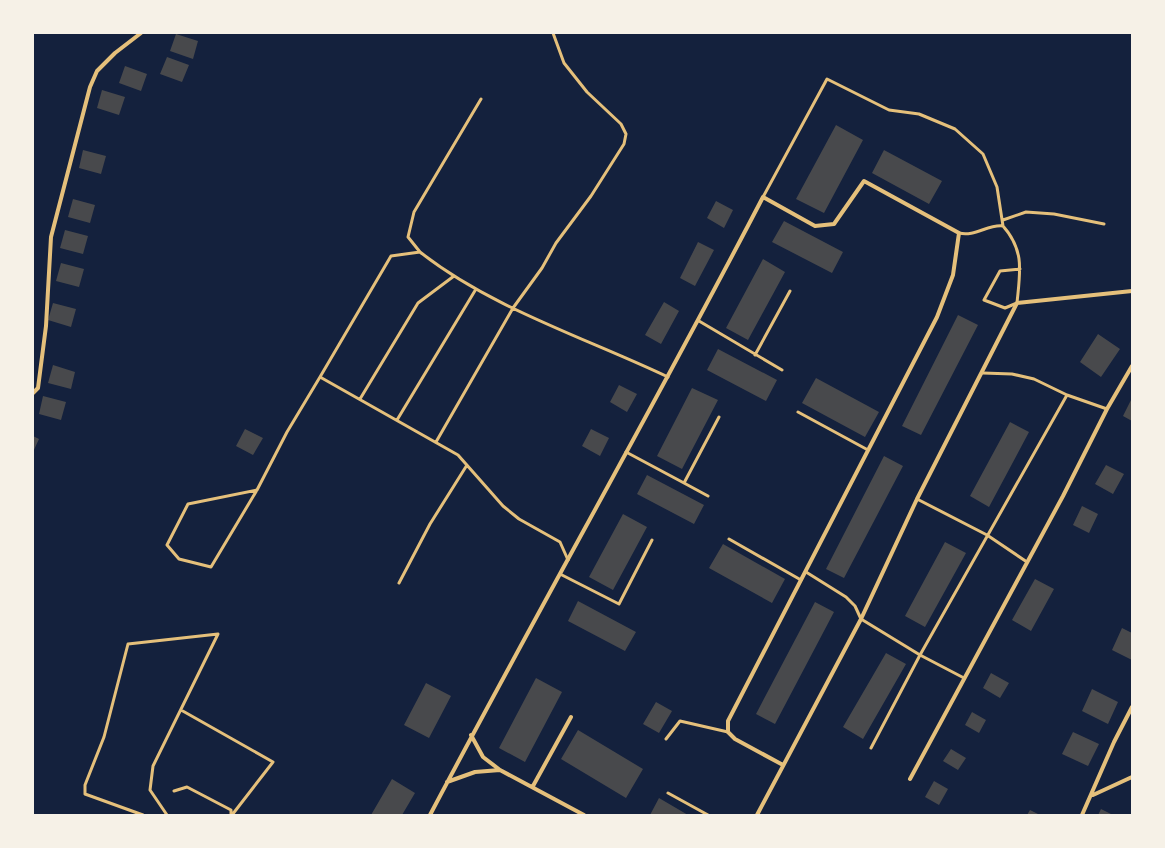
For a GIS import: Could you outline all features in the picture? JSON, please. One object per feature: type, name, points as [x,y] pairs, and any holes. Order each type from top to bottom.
[{"type":"street","points":[[33,393],[38,388],[43,349],[51,237],[90,87],[96,70],[141,33]]},
{"type":"street","points":[[430,815],[471,735],[699,321],[763,197],[815,226],[834,224],[864,181],[959,233],[953,275],[937,317],[728,721],[728,732],[735,739],[783,765]]},
{"type":"street","points":[[757,815],[861,619],[918,499],[1018,303],[1132,291]]},
{"type":"street","points":[[910,780],[1107,409],[1132,366]]},
{"type":"street","points":[[1082,815],[1114,742],[1132,707]]},
{"type":"street","points":[[533,786],[571,717]]},
{"type":"street","points":[[471,735],[483,757],[500,770],[533,786],[584,815]]},
{"type":"street","points":[[447,782],[475,772],[500,770]]},
{"type":"street","points":[[1092,795],[1132,777]]},
{"type":"lane","points":[[436,442],[513,308],[542,268],[556,243],[591,196],[624,144],[626,134],[620,124],[587,92],[564,63],[553,33]]},
{"type":"lane","points":[[763,197],[827,79],[889,110],[919,114],[956,129],[983,154],[997,187],[1003,226],[1016,243],[1020,269],[1018,303],[1005,308],[984,300],[1000,271],[1020,269]]},
{"type":"lane","points":[[481,99],[414,212],[408,237],[420,252],[454,276],[476,289],[513,308],[668,377]]},
{"type":"lane","points":[[1003,220],[1026,212],[1054,214],[1104,224]]},
{"type":"lane","points":[[959,233],[967,235],[997,225],[1003,226]]},
{"type":"lane","points":[[257,490],[188,504],[167,545],[179,559],[211,567],[257,490],[287,432],[391,256],[420,252]]},
{"type":"lane","points":[[360,399],[418,303],[454,276]]},
{"type":"lane","points":[[397,420],[476,289]]},
{"type":"lane","points":[[755,355],[790,291]]},
{"type":"lane","points":[[699,321],[782,370]]},
{"type":"lane","points":[[983,373],[1012,374],[1034,379],[1067,395],[1107,409]]},
{"type":"lane","points":[[320,378],[458,455],[503,506],[519,519],[560,542],[568,560]]},
{"type":"lane","points":[[871,748],[920,655],[1067,395]]},
{"type":"lane","points":[[798,412],[868,450]]},
{"type":"lane","points":[[684,483],[719,417]]},
{"type":"lane","points":[[626,452],[708,496]]},
{"type":"lane","points":[[399,583],[430,524],[467,464]]},
{"type":"lane","points":[[918,499],[988,535],[1027,562]]},
{"type":"lane","points":[[560,574],[619,604],[652,540]]},
{"type":"lane","points":[[729,540],[801,580]]},
{"type":"lane","points":[[806,572],[846,597],[855,606],[861,619],[920,655],[964,678]]},
{"type":"lane","points":[[143,815],[85,794],[85,785],[104,737],[128,644],[218,634],[153,766],[150,790],[167,815]]},
{"type":"lane","points":[[181,710],[273,762],[231,815]]},
{"type":"lane","points":[[666,739],[680,721],[728,732]]},
{"type":"lane","points":[[174,791],[187,787],[231,810],[231,815]]},
{"type":"lane","points":[[668,793],[708,815]]},
{"type":"building","points":[[176,34],[198,41],[193,59],[170,51]]},
{"type":"building","points":[[167,57],[189,65],[182,82],[160,74]]},
{"type":"building","points":[[125,66],[147,74],[141,91],[119,83]]},
{"type":"building","points":[[102,90],[125,97],[119,115],[97,108]]},
{"type":"building","points":[[836,125],[863,140],[824,213],[796,199]]},
{"type":"building","points":[[83,150],[106,156],[101,174],[79,168]]},
{"type":"building","points":[[884,150],[942,181],[929,204],[872,173]]},
{"type":"building","points":[[73,199],[95,205],[90,223],[68,217]]},
{"type":"building","points":[[716,201],[733,210],[724,228],[707,218]]},
{"type":"building","points":[[784,221],[843,252],[832,273],[772,242]]},
{"type":"building","points":[[65,230],[88,236],[83,254],[60,248]]},
{"type":"building","points":[[698,242],[714,250],[695,286],[680,278]]},
{"type":"building","points":[[763,259],[785,272],[748,340],[726,328]]},
{"type":"building","points":[[61,263],[84,269],[79,287],[56,281]]},
{"type":"building","points":[[664,302],[679,311],[661,344],[645,335]]},
{"type":"building","points":[[53,303],[76,309],[71,327],[48,320]]},
{"type":"building","points":[[958,315],[978,325],[921,435],[902,426]]},
{"type":"building","points":[[1098,334],[1120,349],[1101,377],[1080,362]]},
{"type":"building","points":[[718,349],[777,380],[766,401],[707,370]]},
{"type":"building","points":[[53,365],[75,372],[71,389],[48,383]]},
{"type":"building","points":[[816,378],[879,412],[865,437],[802,403]]},
{"type":"building","points":[[619,385],[637,394],[627,412],[610,402]]},
{"type":"building","points":[[692,388],[718,400],[682,469],[657,456]]},
{"type":"building","points":[[43,396],[66,402],[61,420],[39,414]]},
{"type":"building","points":[[1132,398],[1132,421],[1123,416]]},
{"type":"building","points":[[1010,422],[1029,432],[989,507],[970,496]]},
{"type":"building","points":[[245,429],[263,438],[253,455],[236,446]]},
{"type":"building","points":[[591,429],[609,438],[600,456],[582,446]]},
{"type":"building","points":[[33,436],[39,439],[33,452]]},
{"type":"building","points":[[884,456],[903,466],[844,578],[826,569]]},
{"type":"building","points":[[1106,465],[1124,474],[1113,494],[1095,484]]},
{"type":"building","points":[[647,475],[704,505],[694,524],[637,494]]},
{"type":"building","points":[[1082,506],[1098,514],[1089,533],[1073,525]]},
{"type":"building","points":[[623,514],[647,527],[613,590],[589,577]]},
{"type":"building","points":[[945,542],[966,553],[925,627],[905,616]]},
{"type":"building","points":[[723,544],[785,579],[772,603],[709,568]]},
{"type":"building","points":[[1035,579],[1054,589],[1031,631],[1012,620]]},
{"type":"building","points":[[578,601],[636,632],[625,651],[568,621]]},
{"type":"building","points":[[815,602],[834,612],[775,724],[756,714]]},
{"type":"building","points":[[1122,628],[1132,633],[1132,660],[1112,650]]},
{"type":"building","points":[[886,653],[906,664],[863,739],[843,727]]},
{"type":"building","points":[[991,673],[1009,683],[1000,698],[983,688]]},
{"type":"building","points":[[536,678],[562,692],[525,762],[499,748]]},
{"type":"building","points":[[426,683],[451,696],[429,738],[404,725]]},
{"type":"building","points":[[1092,689],[1118,702],[1108,724],[1082,711]]},
{"type":"building","points":[[656,702],[672,711],[659,733],[643,724]]},
{"type":"building","points":[[972,712],[986,720],[979,733],[965,725]]},
{"type":"building","points":[[578,730],[643,769],[626,798],[561,759]]},
{"type":"building","points":[[1073,732],[1099,744],[1088,766],[1062,754]]},
{"type":"building","points":[[951,749],[966,758],[958,770],[943,761]]},
{"type":"building","points":[[392,779],[415,793],[402,815],[371,815]]},
{"type":"building","points":[[934,781],[948,789],[939,805],[925,797]]},
{"type":"building","points":[[659,798],[688,815],[650,815]]},
{"type":"building","points":[[1101,809],[1113,815],[1098,815]]},
{"type":"building","points":[[1030,810],[1040,815],[1027,815]]}]
